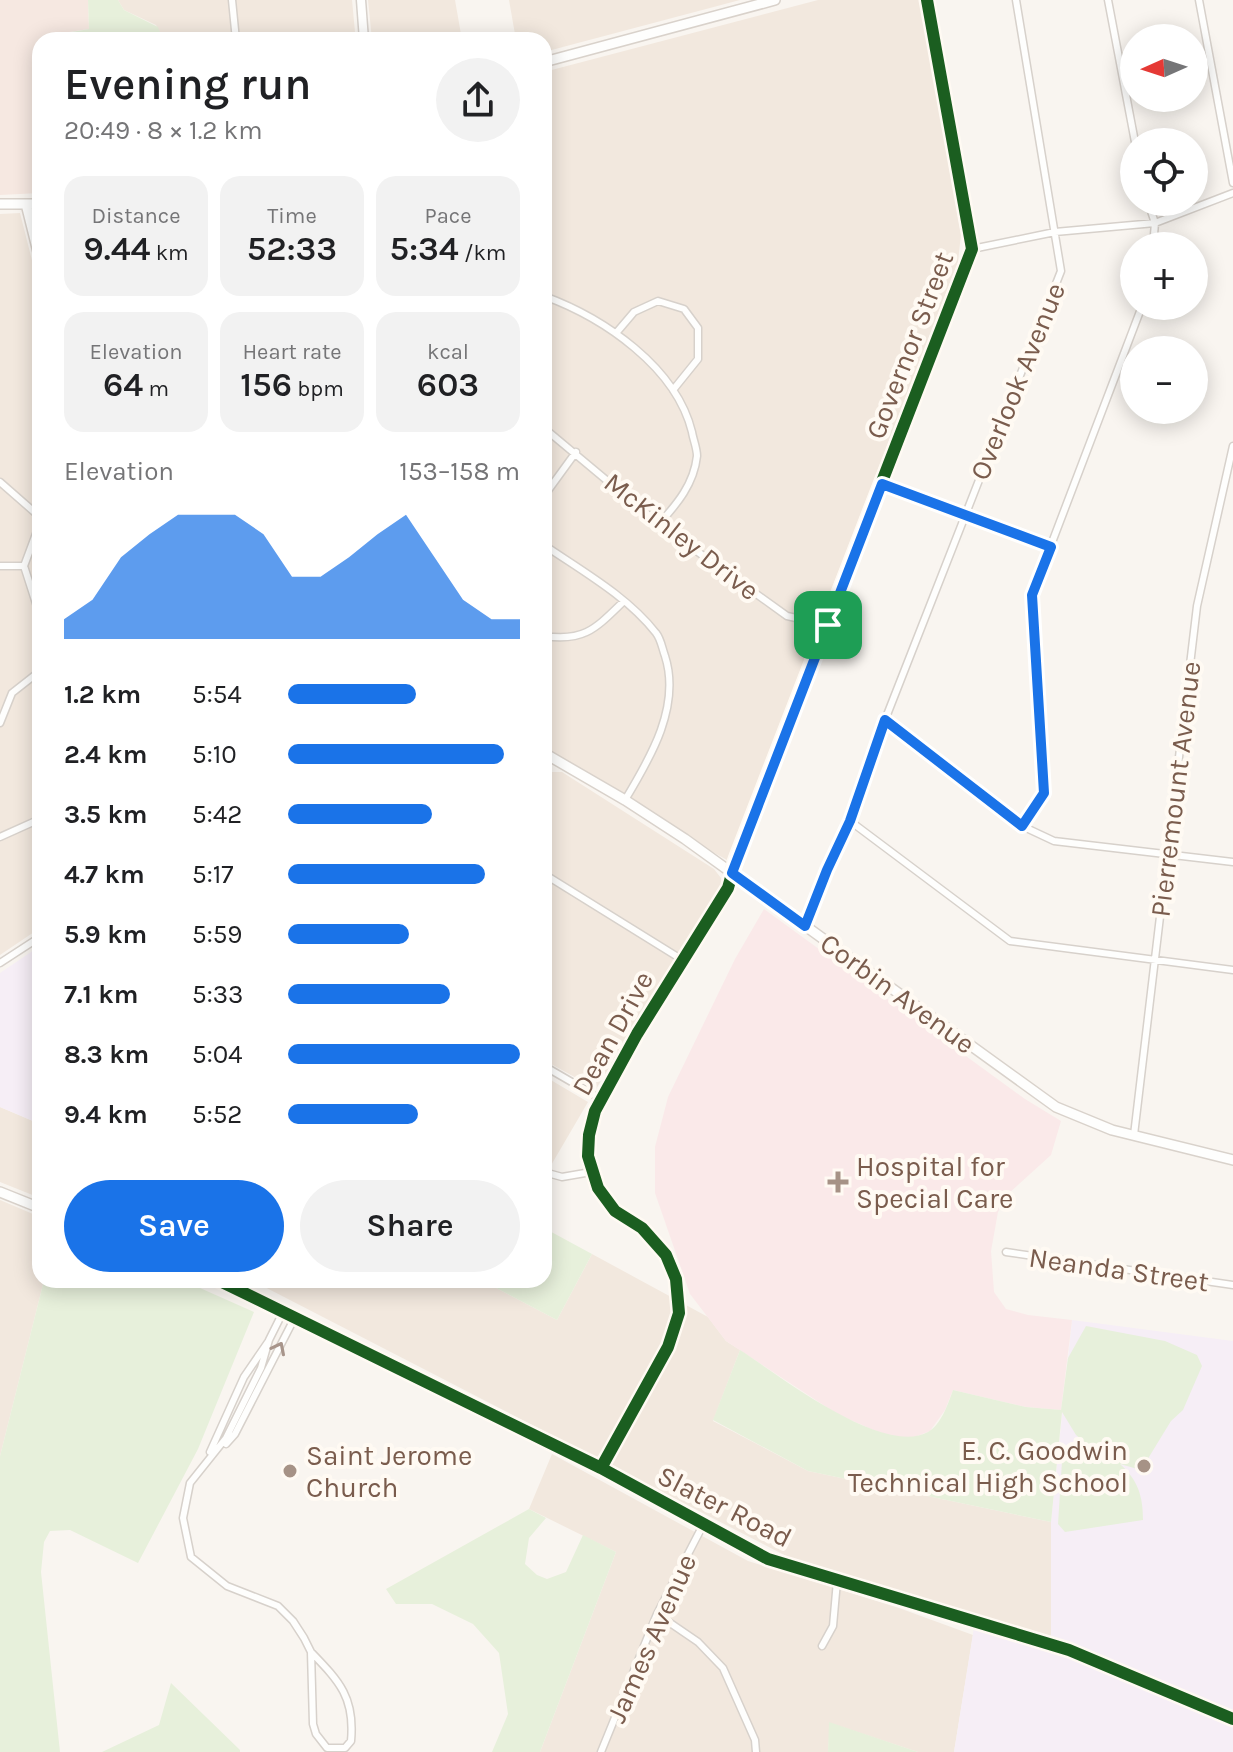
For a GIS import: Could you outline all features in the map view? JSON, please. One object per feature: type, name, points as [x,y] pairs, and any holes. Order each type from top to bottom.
[{"type":"main road","points":[[552,60],[775,0]]},
{"type":"main road","points":[[0,204],[32,204]]},
{"type":"main road","points":[[26,204],[32,228]]},
{"type":"main road","name":"Corbin Avenue","points":[[552,757],[625,800],[732,873],[1042,1099],[1086,1121],[1233,1160]]},
{"type":"main road","points":[[0,1192],[32,1205]]},
{"type":"main road","name":"Slater Road","points":[[234,1288],[601,1468],[768,1559],[1088,1656],[1233,1719]]},
{"type":"street","points":[[232,0],[235,32]]},
{"type":"street","points":[[361,0],[363,32]]},
{"type":"street","name":"Governor Street","points":[[732,873],[972,249],[927,0]]},
{"type":"street","name":"Overlook Avenue","points":[[805,926],[850,821],[885,720],[1061,271],[1016,0]]},
{"type":"street","points":[[1108,0],[1132,128]]},
{"type":"street","points":[[1199,0],[1233,183]]},
{"type":"street","points":[[972,249],[1055,232],[1155,223],[1233,193]]},
{"type":"street","points":[[1153,216],[1154,232]]},
{"type":"street","points":[[552,299],[617,332],[673,390],[688,418],[697,454],[686,494],[659,524]]},
{"type":"street","points":[[617,332],[634,312],[658,301],[684,309],[698,328],[698,359],[673,390]]},
{"type":"street","points":[[1022,826],[1044,793],[1032,595],[1137,320]]},
{"type":"street","name":"McKinley Drive","points":[[552,434],[659,524],[787,616],[828,625]]},
{"type":"street","name":"Pierremount Avenue","points":[[1134,1135],[1197,606],[1233,446]]},
{"type":"street","points":[[552,485],[576,452]]},
{"type":"street","points":[[0,482],[32,512]]},
{"type":"street","points":[[882,484],[1051,547]]},
{"type":"street","points":[[32,543],[24,566],[32,591]]},
{"type":"street","points":[[552,551],[624,601],[658,635],[670,670],[670,709],[642,772],[625,800]]},
{"type":"street","points":[[0,566],[24,566]]},
{"type":"street","points":[[552,637],[570,639],[591,632],[624,601]]},
{"type":"street","points":[[0,723],[12,693],[32,677]]},
{"type":"street","points":[[885,720],[1022,826],[1054,841],[1233,862]]},
{"type":"street","points":[[850,821],[1010,941],[1233,970]]},
{"type":"street","points":[[0,837],[32,823]]},
{"type":"street","name":"Dean Drive","points":[[601,1468],[668,1347],[679,1313],[676,1279],[666,1255],[642,1228],[610,1205],[591,1172],[589,1135],[601,1099],[681,959],[728,888],[732,873]]},
{"type":"street","points":[[552,879],[681,959]]},
{"type":"street","points":[[0,963],[32,942]]},
{"type":"street","points":[[552,1071],[601,1099]]},
{"type":"street","points":[[552,1174],[562,1177],[591,1172]]},
{"type":"street","name":"Neanda Street","points":[[1006,1252],[1233,1285]]},
{"type":"street","points":[[283,1312],[269,1340],[261,1368],[226,1438],[190,1483],[183,1518],[191,1557],[227,1586],[278,1606],[293,1621],[311,1652],[334,1678],[351,1705],[351,1741],[345,1748],[327,1748],[316,1734],[311,1652]]},
{"type":"street","points":[[208,1459],[235,1434],[295,1317]]},
{"type":"street","name":"James Avenue","points":[[601,1752],[657,1614],[703,1525]]},
{"type":"street","points":[[822,1646],[833,1626],[837,1581]]},
{"type":"street","points":[[657,1614],[698,1642],[723,1668],[755,1740],[756,1752]]},
{"type":"shaded area","points":[[0,0],[88,0],[89,29],[32,32],[32,193],[0,195]]},
{"type":"shaded area","points":[[118,0],[352,0],[355,32],[159,32],[156,25],[124,10]]},
{"type":"shaded area","points":[[368,0],[455,0],[461,32],[371,32]]},
{"type":"shaded area","points":[[509,0],[740,0],[552,50],[552,32],[515,32]]},
{"type":"shaded area","points":[[818,0],[919,0],[961,234],[958,262],[727,860],[552,762],[552,70]]},
{"type":"shaded area","points":[[20,213],[32,260],[32,933],[0,955],[0,214]]},
{"type":"shaded area","points":[[552,772],[562,772],[714,869],[721,878],[721,886],[596,1089],[552,1064]]},
{"type":"shaded area","name":"Hospital for Special Care","points":[[764,909],[1025,1099],[1061,1121],[1051,1155],[1007,1195],[998,1212],[991,1251],[994,1292],[1006,1309],[1072,1320],[1061,1410],[1026,1407],[953,1390],[945,1410],[930,1431],[910,1439],[880,1433],[837,1414],[726,1341],[690,1294],[655,1193],[655,1147],[668,1097],[735,959]]},
{"type":"shaded area","points":[[32,951],[32,1121],[0,1107],[0,973]]},
{"type":"shaded area","points":[[552,1081],[588,1102],[552,1164]]},
{"type":"shaded area","points":[[0,1107],[32,1121],[32,1195],[0,1182]]},
{"type":"shaded area","points":[[0,1200],[32,1214],[32,1288],[42,1288],[0,1456]]},
{"type":"shaded area","points":[[592,1254],[708,1317],[726,1341],[740,1350],[713,1421],[808,1471],[1051,1522],[1051,1636],[794,1560],[267,1288],[496,1288],[557,1320]]},
{"type":"shaded area","name":"E. C. Goodwin Technical High School","points":[[1072,1320],[1233,1341],[1233,1752],[954,1752],[975,1621],[1051,1644],[1051,1522]]},
{"type":"shaded area","points":[[552,1454],[748,1561],[899,1608],[973,1635],[954,1752],[918,1752],[830,1723],[828,1752],[540,1752],[616,1552],[529,1509]]},
{"type":"green space","points":[[88,0],[118,0],[124,10],[158,27],[160,32],[72,32],[89,29]]},
{"type":"green space","points":[[552,1232],[592,1254],[557,1320],[496,1288],[552,1288]]},
{"type":"green space","points":[[42,1288],[200,1288],[254,1312],[198,1449],[138,1563],[70,1530],[50,1531],[44,1542],[41,1572],[60,1752],[0,1752],[0,1456]]},
{"type":"green space","points":[[1086,1326],[1165,1341],[1197,1355],[1202,1366],[1183,1410],[1171,1421],[1141,1470],[1120,1464],[1138,1489],[1143,1520],[1065,1532],[1058,1524],[1063,1446],[1093,1449],[1076,1435],[1062,1412],[1051,1522],[808,1471],[713,1420],[740,1350],[832,1410],[885,1433],[909,1437],[933,1429],[953,1390],[1026,1407],[1061,1410],[1068,1358]]},
{"type":"green space","points":[[529,1509],[546,1518],[529,1538],[525,1564],[537,1575],[547,1579],[566,1572],[583,1535],[616,1552],[540,1752],[492,1752],[508,1714],[499,1653],[473,1624],[432,1604],[396,1604],[386,1589]]},
{"type":"green space","points":[[171,1683],[240,1752],[102,1752],[159,1725]]},
{"type":"green space","points":[[829,1722],[918,1752],[828,1752]]},
{"type":"cycle path","points":[[601,1468],[668,1347],[679,1313],[676,1279],[666,1255],[642,1228],[615,1211],[598,1188],[588,1156],[595,1111],[637,1034],[728,888],[736,859],[972,249],[927,0]]},
{"type":"cycle path","points":[[234,1288],[601,1468],[768,1559],[1069,1650],[1233,1719]]},
{"type":"place","name":"Hospital for Special Care","points":[[838,1182]]},
{"type":"place","name":"E. C. Goodwin Technical High School","points":[[1144,1466]]},
{"type":"place","name":"Saint Jerome Church","points":[[290,1471]]},
{"type":"route","points":[[882,484],[1051,547],[1032,595],[1044,793],[1022,826],[885,720],[850,821],[805,926],[732,873],[828,625],[882,484]]}]
